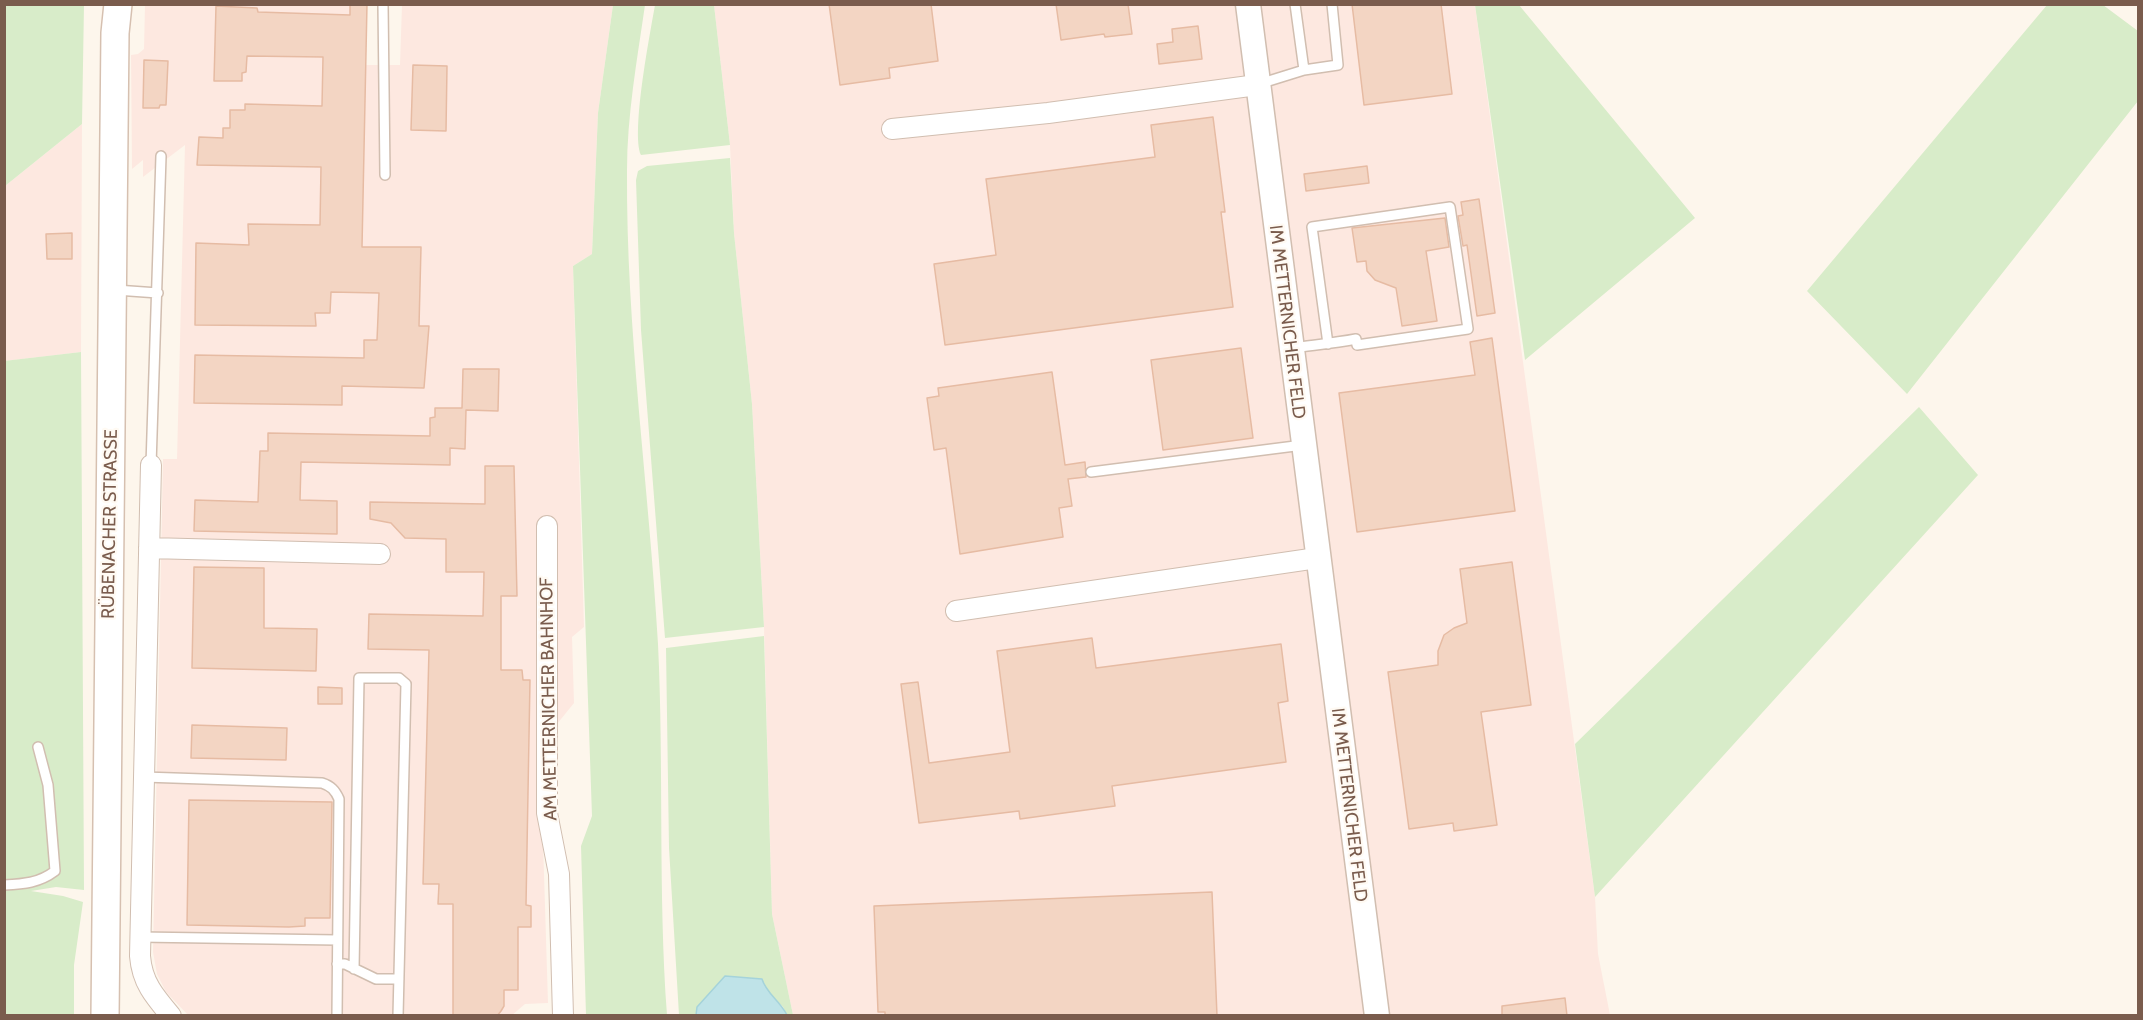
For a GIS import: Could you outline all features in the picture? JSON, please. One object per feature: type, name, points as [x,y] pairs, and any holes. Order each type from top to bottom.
[{"type":"main road","name":"RÜBENACHER STRASSE","points":[[109,4],[115,33]]},
{"type":"main road","name":"RÜBENACHER STRASSE","points":[[105,1016],[115,33],[118,4]]},
{"type":"street","name":"IM METTERNICHER FELD","points":[[1248,4],[1377,1016]]},
{"type":"street","points":[[892,129],[1048,113],[1257,85]]},
{"type":"street","points":[[151,465],[140,956],[145,981],[150,992],[171,1016]]},
{"type":"street","name":"AM METTERNICHER BAHNHOF","points":[[547,526],[547,813],[559,874],[563,1016]]},
{"type":"street","points":[[149,548],[380,554]]},
{"type":"street","points":[[956,611],[1317,558]]},
{"type":"lane","points":[[383,4],[385,175]]},
{"type":"lane","points":[[1295,4],[1304,70]]},
{"type":"lane","points":[[1257,85],[1304,70],[1338,65],[1340,62],[1332,4]]},
{"type":"lane","points":[[151,465],[161,156]]},
{"type":"lane","points":[[1291,349],[1328,344],[1356,339],[1357,345],[1468,329],[1450,207],[1312,227],[1328,344]]},
{"type":"lane","points":[[112,290],[158,292]]},
{"type":"lane","points":[[1091,472],[1303,445]]},
{"type":"lane","points":[[354,969],[359,678],[399,678],[406,684],[398,1016]]},
{"type":"lane","points":[[4,885],[31,883],[55,871],[56,858],[48,785],[38,747]]},
{"type":"lane","points":[[144,777],[330,785],[339,799],[337,1016]]},
{"type":"lane","points":[[140,937],[337,940]]},
{"type":"lane","points":[[337,964],[376,979],[399,979]]},
{"type":"shaded area","points":[[145,5],[367,5],[365,65],[400,65],[402,5],[613,5],[598,113],[592,254],[573,266],[584,627],[572,637],[574,703],[540,745],[548,1003],[525,1004],[511,1016],[188,1015],[166,992],[157,974],[153,952],[163,459],[177,459],[185,145],[143,177],[143,160],[132,169],[131,55],[138,54],[144,49]]},
{"type":"shaded area","points":[[714,5],[1475,5],[1595,897],[1598,954],[1610,1015],[793,1015],[772,914],[764,627],[752,404],[734,233],[730,145]]},
{"type":"shaded area","points":[[82,124],[81,352],[5,361],[5,186]]},
{"type":"green space","points":[[5,4],[84,5],[82,124],[5,186]]},
{"type":"green space","points":[[613,5],[645,5],[629,130],[628,230],[634,349],[658,644],[664,969],[667,1015],[586,1015],[581,846],[592,816],[573,266],[592,254],[598,113]]},
{"type":"green space","points":[[655,5],[714,5],[730,145],[641,155],[638,126]]},
{"type":"green space","points":[[1475,5],[1519,5],[1695,218],[1525,360]]},
{"type":"green space","points":[[2047,5],[2103,5],[2138,31],[2138,101],[1907,394],[1807,291]]},
{"type":"green space","points":[[730,158],[734,233],[752,404],[764,627],[665,638],[641,330],[636,180],[638,171],[647,166]]},
{"type":"green space","points":[[81,352],[84,890],[56,887],[31,891],[83,902],[74,965],[74,1015],[5,1015],[4,361]]},
{"type":"green space","points":[[1919,407],[1978,475],[1595,897],[1575,744]]},
{"type":"green space","points":[[764,636],[772,914],[793,1015],[787,1015],[783,1007],[764,988],[697,1007],[696,1015],[679,1015],[669,848],[666,648]]},
{"type":"water","points":[[725,976],[762,979],[787,1015],[696,1015],[697,1007]]},
{"type":"building","points":[[350,4],[367,4],[362,247],[421,247],[419,326],[429,326],[424,388],[342,386],[342,405],[194,403],[195,355],[364,358],[364,340],[377,340],[379,293],[331,292],[330,313],[315,313],[316,326],[195,325],[196,243],[249,245],[248,224],[320,225],[321,167],[197,165],[199,137],[223,138],[223,128],[230,128],[230,110],[245,110],[245,104],[322,106],[323,57],[247,56],[246,72],[242,73],[242,81],[214,81],[216,6],[257,8],[258,12],[350,15]]},
{"type":"building","points":[[829,4],[931,4],[938,61],[889,68],[890,78],[840,85]]},
{"type":"building","points":[[1056,4],[1128,4],[1132,34],[1105,37],[1104,34],[1061,40]]},
{"type":"building","points":[[1352,4],[1441,4],[1452,94],[1364,105]]},
{"type":"building","points":[[1198,26],[1202,59],[1159,64],[1157,44],[1173,42],[1172,29]]},
{"type":"building","points":[[144,60],[168,61],[166,105],[160,105],[159,108],[143,108]]},
{"type":"building","points":[[413,65],[447,66],[446,131],[411,130]]},
{"type":"building","points":[[1213,117],[1225,212],[1221,212],[1233,307],[945,345],[934,264],[996,255],[986,179],[1155,157],[1151,125]]},
{"type":"building","points":[[1367,166],[1369,183],[1306,191],[1304,174]]},
{"type":"building","points":[[1479,199],[1495,313],[1477,316],[1467,245],[1463,246],[1458,216],[1463,215],[1461,202]]},
{"type":"building","points":[[1445,218],[1449,247],[1426,251],[1437,321],[1402,326],[1396,288],[1375,280],[1367,271],[1366,261],[1357,262],[1352,228]]},
{"type":"building","points":[[72,233],[72,259],[47,259],[46,234]]},
{"type":"building","points":[[1492,338],[1515,511],[1357,532],[1339,393],[1475,375],[1470,342]]},
{"type":"building","points":[[1241,348],[1253,438],[1163,450],[1151,360]]},
{"type":"building","points":[[463,369],[499,369],[498,411],[466,410],[465,449],[450,448],[450,465],[301,462],[300,500],[337,501],[337,534],[194,531],[195,500],[258,502],[260,451],[268,451],[268,433],[430,436],[430,418],[435,417],[435,408],[462,408]]},
{"type":"building","points":[[1052,372],[1065,465],[1085,462],[1086,477],[1068,479],[1072,506],[1059,508],[1063,537],[960,554],[946,448],[934,450],[927,398],[939,396],[938,388]]},
{"type":"building","points":[[485,466],[514,466],[517,596],[501,596],[501,670],[522,670],[523,680],[530,680],[526,905],[531,906],[531,927],[518,927],[518,990],[504,990],[504,1006],[497,1016],[453,1016],[453,904],[438,904],[439,884],[423,884],[429,650],[368,649],[369,614],[483,616],[484,572],[446,572],[446,539],[405,538],[391,523],[370,519],[370,502],[485,504]]},
{"type":"building","points":[[1512,562],[1531,705],[1481,712],[1497,825],[1454,831],[1453,823],[1409,829],[1388,672],[1438,665],[1438,651],[1444,635],[1467,623],[1460,569]]},
{"type":"building","points":[[194,567],[264,568],[264,628],[317,629],[316,671],[192,668]]},
{"type":"building","points":[[1092,638],[1096,668],[1281,644],[1288,701],[1278,703],[1286,762],[1112,786],[1115,806],[1020,819],[1019,811],[919,823],[901,684],[918,682],[929,763],[1010,752],[997,651]]},
{"type":"building","points":[[318,687],[342,688],[342,704],[318,704]]},
{"type":"building","points":[[192,725],[287,728],[286,760],[191,758]]},
{"type":"building","points":[[189,800],[332,802],[330,918],[305,918],[305,926],[289,927],[187,925]]},
{"type":"building","points":[[1212,892],[1217,1016],[885,1016],[885,1012],[878,1012],[874,906]]},
{"type":"building","points":[[1565,998],[1567,1016],[1502,1016],[1502,1006]]}]
